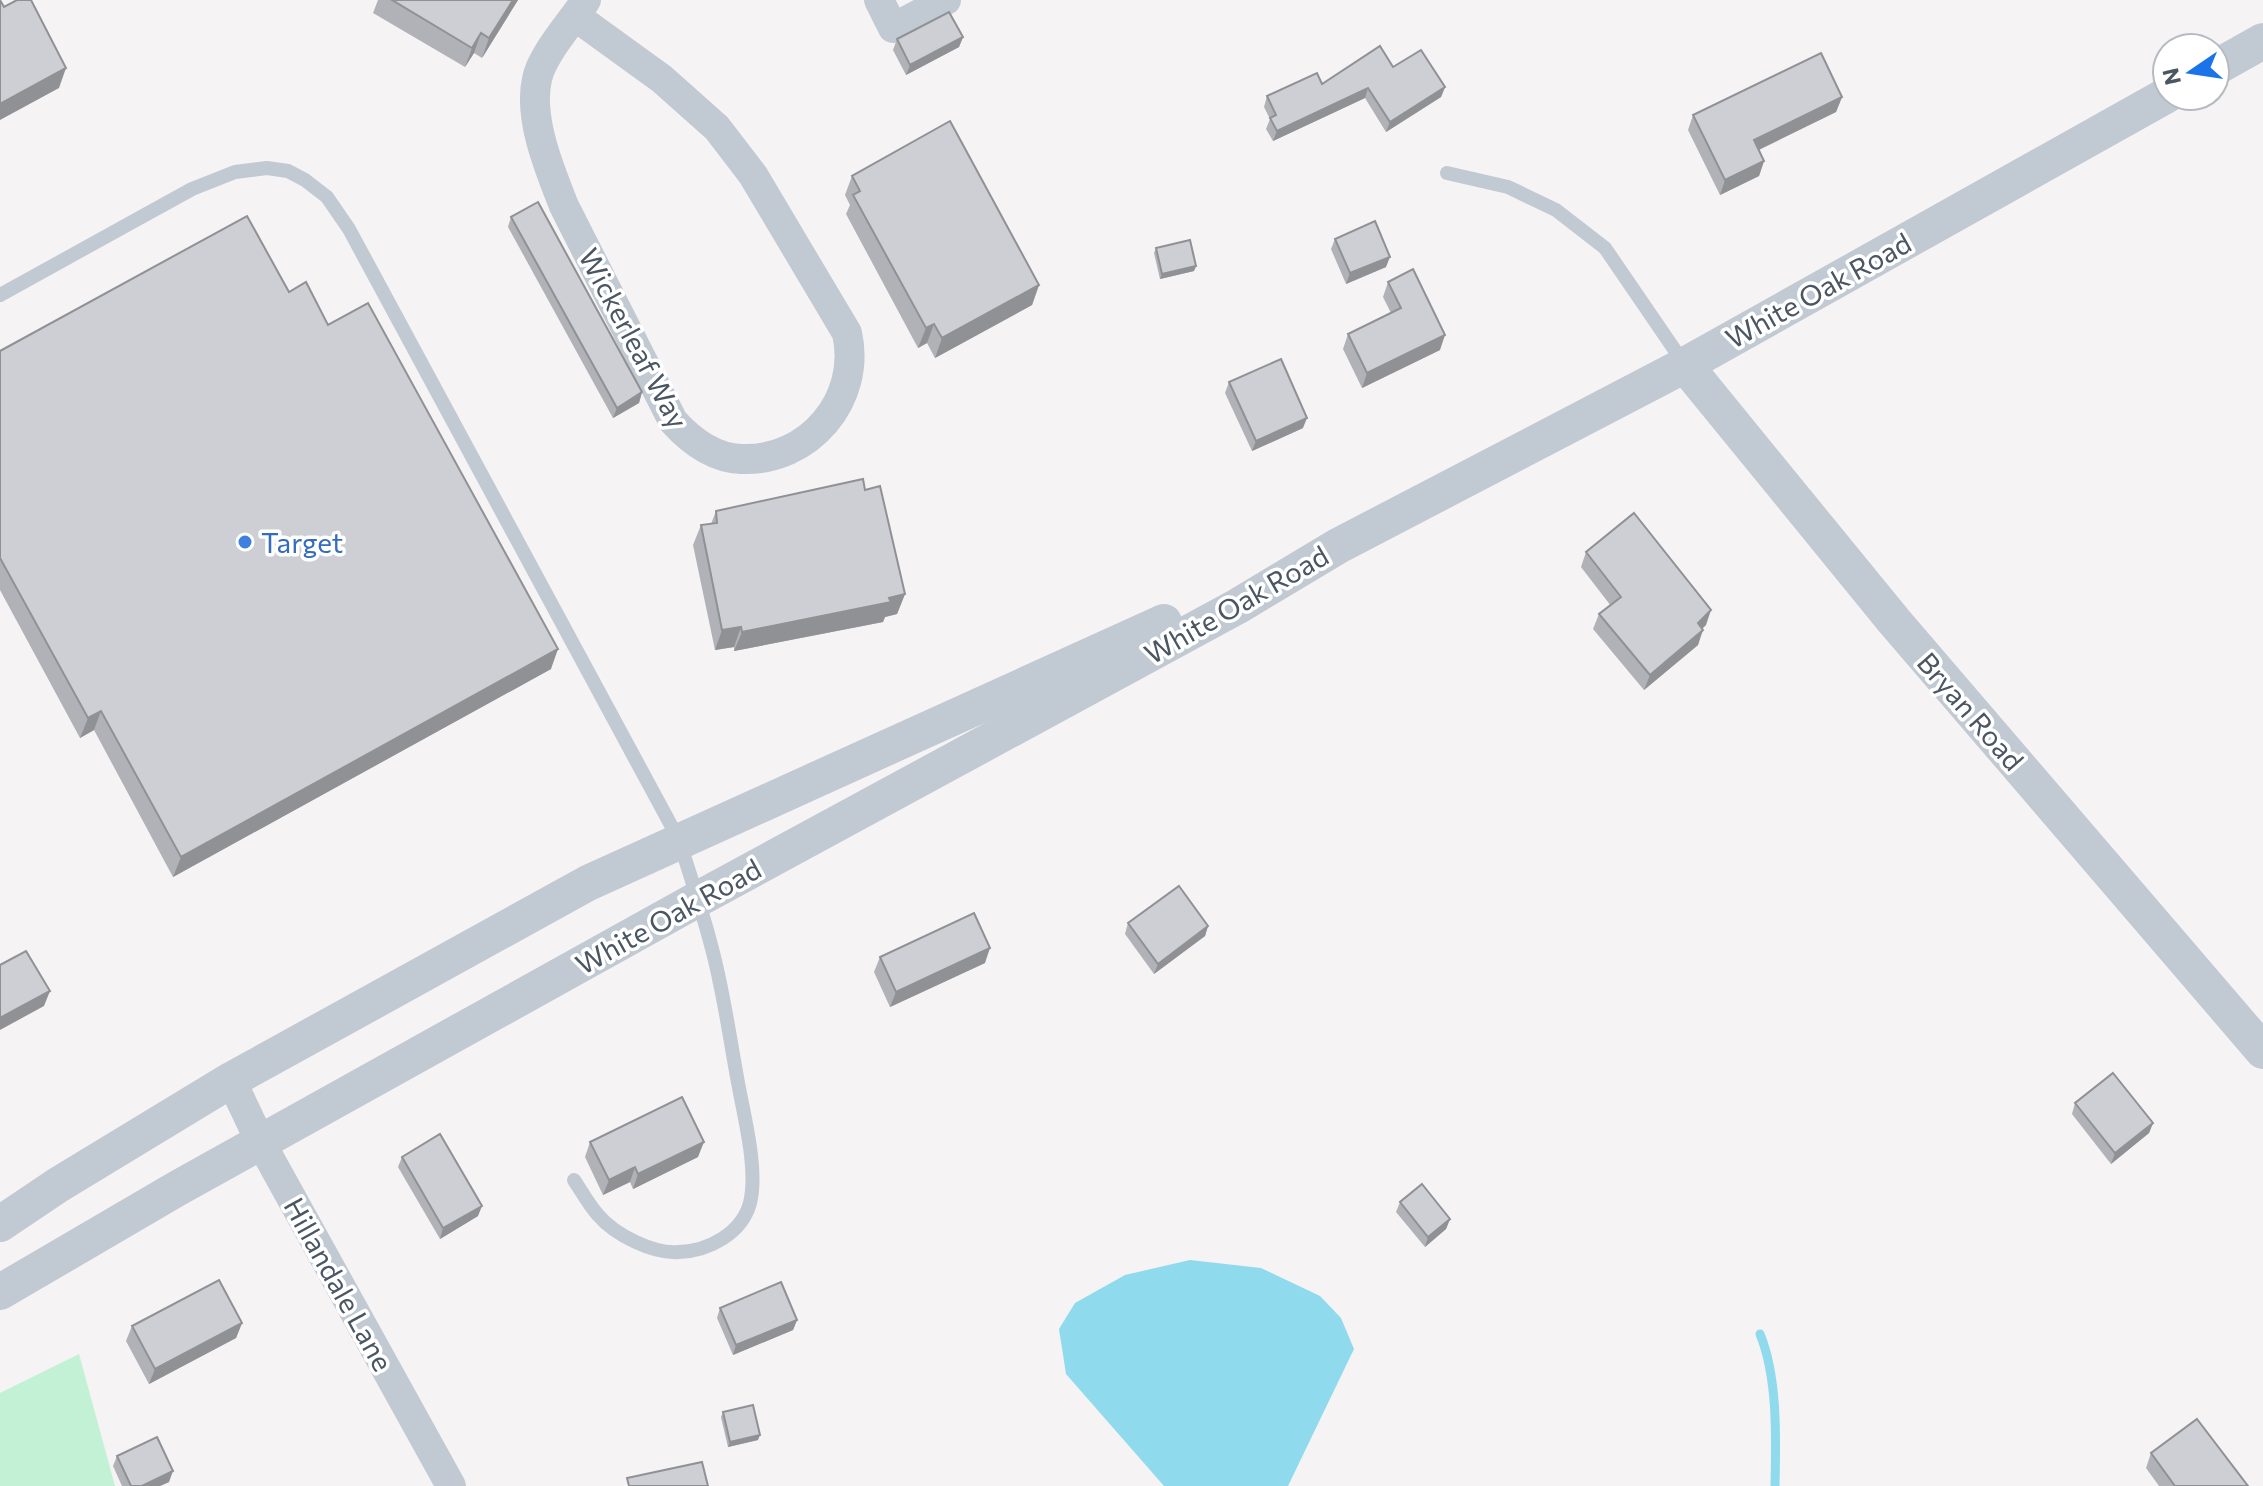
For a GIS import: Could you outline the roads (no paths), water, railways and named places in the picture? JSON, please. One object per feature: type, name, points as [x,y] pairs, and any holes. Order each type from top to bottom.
[{"type":"street","points":[[879,0],[893,28],[946,0]]},
{"type":"street","name":"Wickerleaf Way","points":[[581,8],[717,128],[753,175],[847,333],[851,352],[841,398],[826,422],[800,446],[740,459],[710,451],[689,439],[673,421],[564,206],[550,172],[540,134],[537,79],[547,57],[581,8]]},
{"type":"street","points":[[2231,59],[2263,41]]},
{"type":"street","name":"White Oak Road","points":[[0,1292],[178,1188],[698,899],[1238,606],[1338,546],[1685,365],[2151,104]]},
{"type":"street","name":"Bryan Road","points":[[1685,365],[1894,621],[2263,1051]]},
{"type":"street","name":"White Oak Road","points":[[0,1224],[58,1185],[231,1080],[588,883],[1338,546]]},
{"type":"street","name":"Hillandale Lane","points":[[231,1080],[261,1143],[451,1486]]},
{"type":"lane","points":[[0,295],[214,179],[235,172],[267,168],[288,171],[327,197],[349,229],[679,840],[712,948],[747,1128],[751,1173],[750,1203],[736,1227],[719,1241],[677,1253],[631,1240],[600,1218],[574,1180]]},
{"type":"lane","points":[[1447,173],[1508,187],[1556,210],[1605,248],[1685,365]]},
{"type":"water","points":[[1190,1260],[1261,1268],[1320,1296],[1341,1318],[1354,1349],[1288,1486],[1164,1486],[1066,1374],[1059,1329],[1075,1303],[1125,1275]]},
{"type":"waterway","points":[[1760,1334],[1773,1389],[1775,1486]]},
{"type":"place","name":"Target","points":[[245,542]]}]
